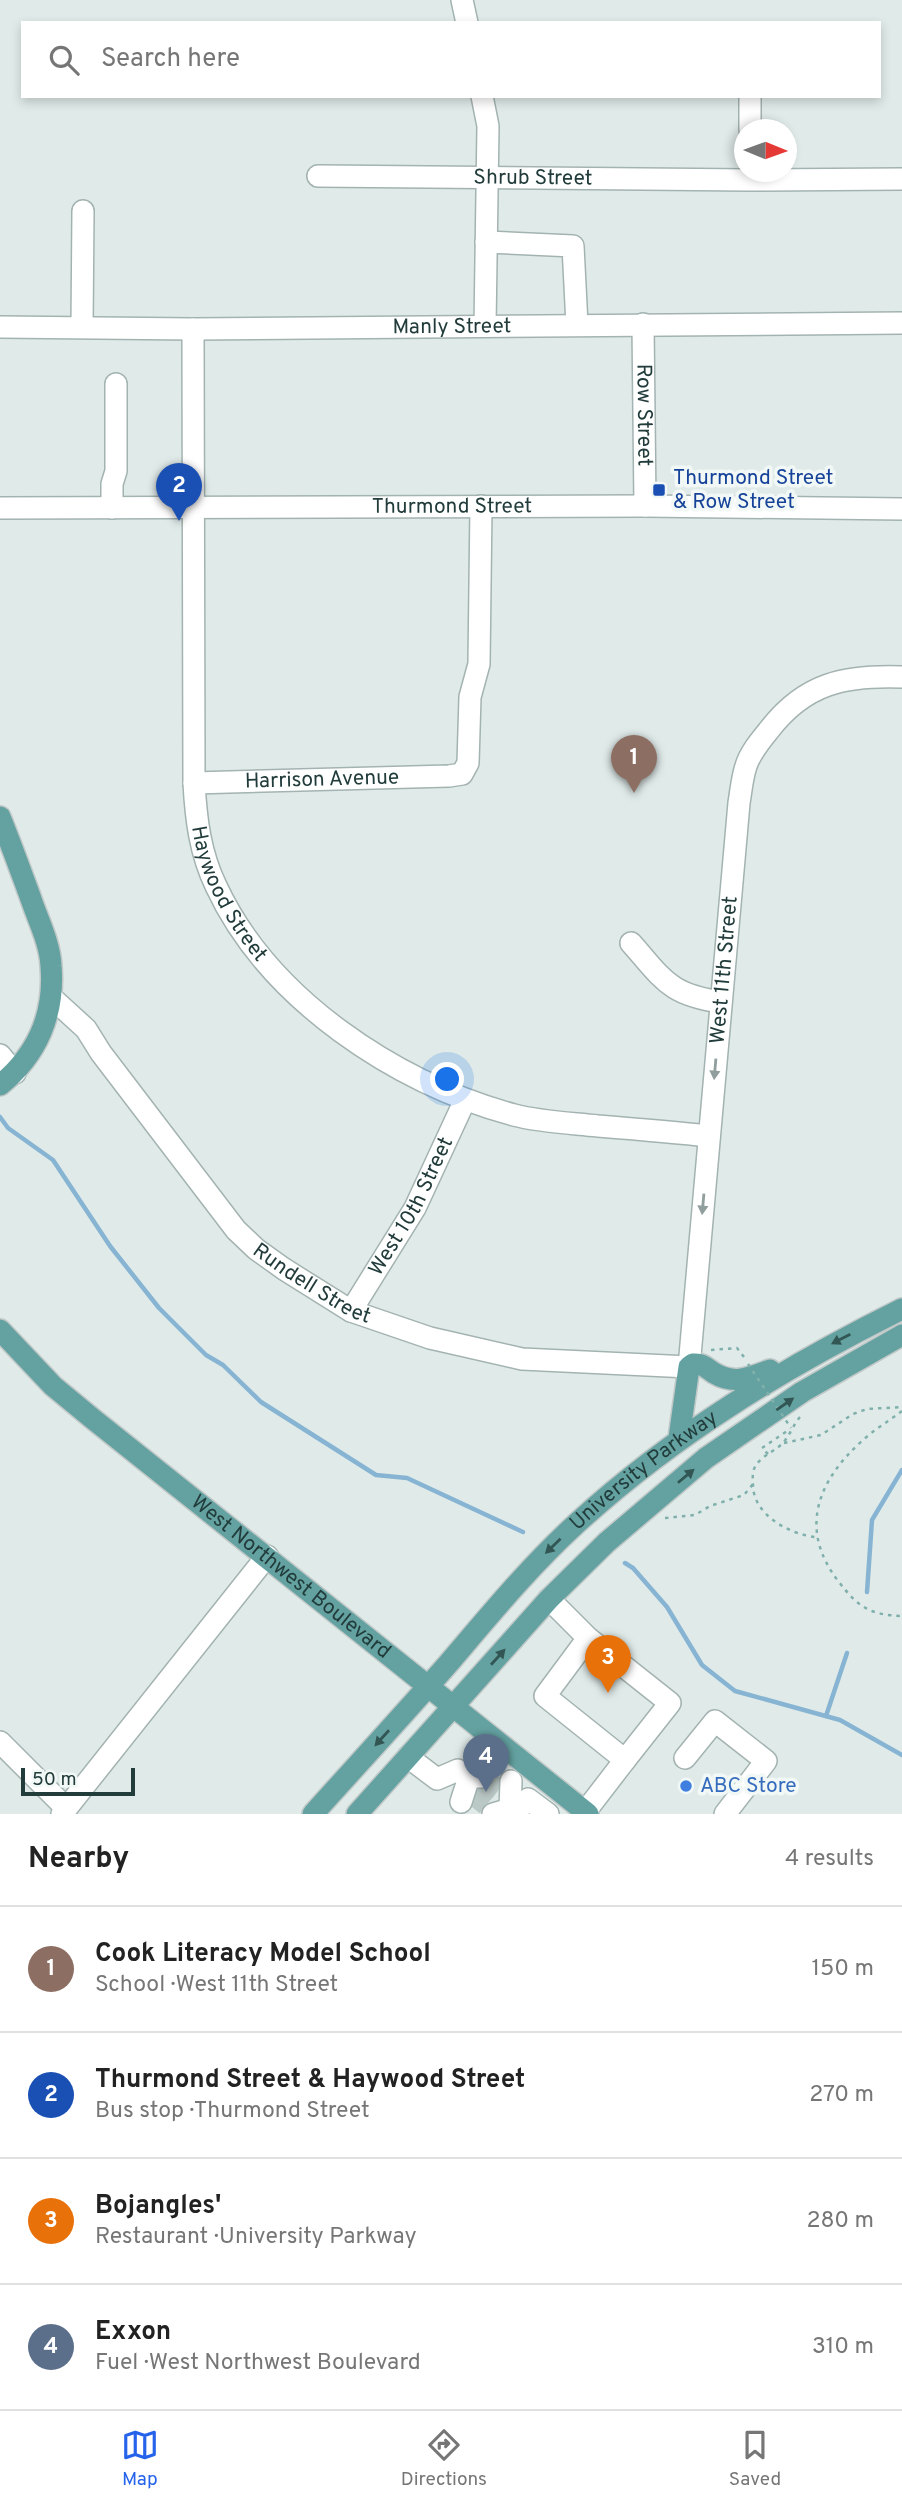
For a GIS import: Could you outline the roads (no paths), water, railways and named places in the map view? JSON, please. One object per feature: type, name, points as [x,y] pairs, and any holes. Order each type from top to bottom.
[{"type":"main road","points":[[0,817],[44,937],[51,965],[51,997],[47,1019],[39,1038],[7,1079]]},
{"type":"main road","name":"University Parkway","points":[[313,1814],[544,1554],[624,1482],[679,1438],[796,1364],[902,1309]]},
{"type":"main road","name":"West Northwest Boulevard","points":[[0,1331],[73,1402],[544,1780],[575,1810]]},
{"type":"main road","name":"University Parkway","points":[[357,1814],[549,1599],[583,1564],[644,1510],[706,1458],[802,1392],[902,1335]]},
{"type":"main road","points":[[679,1438],[689,1367],[698,1363],[726,1379],[743,1381],[781,1366],[796,1364]]},
{"type":"street","points":[[462,0],[467,21]]},
{"type":"street","points":[[482,98],[488,126],[485,326]]},
{"type":"street","points":[[750,98],[750,119]]},
{"type":"street","name":"Shrub Street","points":[[318,176],[734,176]]},
{"type":"street","name":"Shrub Street","points":[[797,177],[902,178]]},
{"type":"street","points":[[82,327],[83,211]]},
{"type":"street","points":[[486,242],[573,246],[577,325]]},
{"type":"street","name":"Manly Street","points":[[0,327],[193,329],[902,323]]},
{"type":"street","name":"Row Street","points":[[643,324],[645,506]]},
{"type":"street","name":"Haywood Street","points":[[193,329],[196,823],[203,852],[216,886],[235,920],[272,968],[309,1006],[360,1047],[465,1100],[517,1116],[556,1122],[709,1136]]},
{"type":"street","points":[[112,508],[112,484],[116,471],[116,384]]},
{"type":"street","name":"Harrison Avenue","points":[[194,783],[462,774],[468,763],[470,697],[478,664],[481,506]]},
{"type":"street","name":"Thurmond Street","points":[[0,508],[645,506],[902,509]]},
{"type":"street","name":"West 11th Street","points":[[689,1367],[739,803],[747,762],[779,717],[793,702],[811,691],[858,678],[902,677]]},
{"type":"street","points":[[631,943],[663,979],[678,991],[695,998],[721,1002]]},
{"type":"street","name":"Rundell Street","points":[[51,997],[86,1029],[101,1053],[236,1230],[256,1249],[284,1269],[351,1311],[430,1338],[522,1359],[689,1367]]},
{"type":"street","points":[[0,1055],[7,1079]]},
{"type":"street","name":"West 10th Street","points":[[351,1311],[415,1208],[465,1100]]},
{"type":"street","points":[[0,1742],[64,1811],[267,1556]]},
{"type":"street","points":[[549,1599],[585,1642],[670,1703],[575,1810]]},
{"type":"street","points":[[585,1642],[545,1696],[622,1757]]},
{"type":"street","points":[[685,1758],[715,1721],[766,1761],[725,1814]]},
{"type":"street","points":[[408,1757],[436,1779],[458,1770],[475,1783]]},
{"type":"street","points":[[506,1800],[544,1780]]},
{"type":"street","points":[[506,1800],[548,1814]]},
{"type":"waterway","points":[[0,1117],[8,1128],[53,1160],[110,1246],[159,1308],[206,1355],[223,1365],[261,1402],[376,1475],[407,1478],[523,1532]]},
{"type":"waterway","points":[[867,1592],[872,1520],[902,1470]]},
{"type":"waterway","points":[[625,1563],[633,1568],[667,1607],[702,1665],[735,1691],[840,1720],[902,1755]]},
{"type":"waterway","points":[[826,1716],[847,1653]]},
{"type":"tunnel","points":[[482,1777],[502,1792]]},
{"type":"tunnel","points":[[470,1792],[490,1808]]},
{"type":"place","name":"Thurmond Street & Row Street","points":[[659,490]]},
{"type":"place","name":"Thurmond Street & Haywood Street","points":[[179,521]]},
{"type":"place","name":"Cook Literacy Model School","points":[[634,793]]},
{"type":"place","name":"Bojangles'","points":[[608,1693]]},
{"type":"place","name":"ABC Store","points":[[686,1786]]},
{"type":"place","name":"Exxon","points":[[486,1792]]}]
